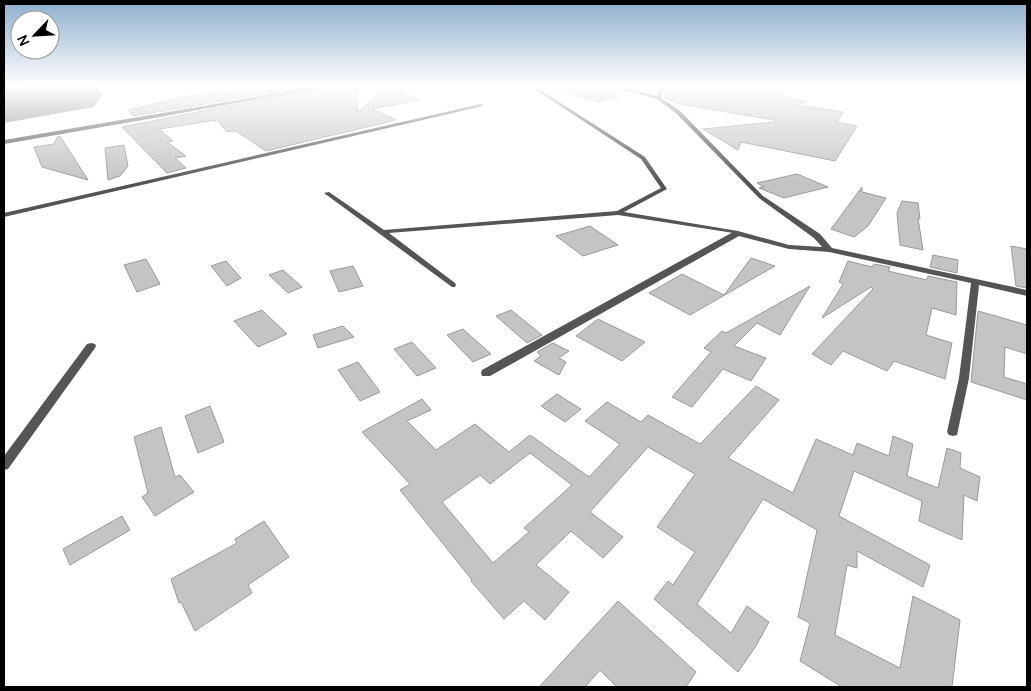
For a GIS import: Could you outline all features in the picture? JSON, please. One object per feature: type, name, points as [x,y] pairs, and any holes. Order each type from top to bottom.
[{"type":"street","points":[[4,142],[147,118]]},
{"type":"street","points":[[4,215],[424,118]]},
{"type":"street","points":[[684,118],[761,197],[817,236],[829,250]]},
{"type":"street","points":[[486,374],[738,233],[789,247],[829,250],[1027,293]]},
{"type":"street","points":[[953,432],[964,378],[975,282]]},
{"type":"street","points":[[4,465],[91,346]]},
{"type":"lane","points":[[582,118],[643,158],[664,190],[618,213]]},
{"type":"lane","points":[[327,193],[452,284]]},
{"type":"lane","points":[[383,232],[618,213],[738,233]]},
{"type":"building","points":[[166,118],[392,118],[396,120],[266,151],[236,131],[227,132],[217,120],[159,129],[173,141],[167,142],[186,156],[175,158],[186,168],[167,173],[122,127]]},
{"type":"building","points":[[764,118],[839,118],[837,122],[857,126],[835,161],[741,142],[738,150],[703,129],[774,122],[774,120]]},
{"type":"building","points":[[60,136],[88,180],[42,167],[34,147],[54,144],[57,137]]},
{"type":"building","points":[[124,145],[128,166],[120,176],[108,180],[105,148]]},
{"type":"building","points":[[797,174],[828,187],[784,198],[759,188],[764,187],[757,183]]},
{"type":"building","points":[[862,187],[862,192],[886,198],[868,226],[854,237],[831,229]]},
{"type":"building","points":[[902,201],[918,203],[920,219],[918,218],[923,250],[900,245],[897,213]]},
{"type":"building","points":[[590,226],[618,245],[583,256],[556,236]]},
{"type":"building","points":[[1011,246],[1027,249],[1027,288],[1016,286]]},
{"type":"building","points":[[933,255],[958,260],[957,273],[930,267]]},
{"type":"building","points":[[751,258],[775,266],[690,315],[649,293],[682,274],[724,295]]},
{"type":"building","points":[[146,259],[160,284],[137,292],[124,265]]},
{"type":"building","points":[[226,261],[241,278],[227,286],[211,266]]},
{"type":"building","points":[[848,261],[872,267],[874,264],[890,267],[888,271],[927,280],[928,276],[957,282],[956,315],[932,308],[926,335],[952,343],[945,379],[894,361],[887,371],[843,351],[831,365],[812,354],[873,289],[871,287],[822,318],[843,284],[839,282]]},
{"type":"building","points":[[353,266],[363,286],[339,292],[330,271]]},
{"type":"building","points":[[283,270],[302,287],[288,293],[269,275]]},
{"type":"building","points":[[810,286],[780,335],[757,323],[734,346],[766,358],[751,381],[723,369],[692,407],[672,397],[711,352],[704,348],[722,331],[726,333]]},
{"type":"building","points":[[262,310],[287,334],[258,347],[234,321]]},
{"type":"building","points":[[511,310],[542,335],[527,343],[496,316]]},
{"type":"building","points":[[978,311],[1027,325],[1027,354],[1005,347],[1004,377],[1027,384],[1027,400],[971,382]]},
{"type":"building","points":[[598,319],[645,342],[622,361],[576,336]]},
{"type":"building","points":[[343,326],[354,337],[318,348],[313,335]]},
{"type":"building","points":[[463,329],[491,354],[473,362],[447,335]]},
{"type":"building","points":[[412,342],[436,368],[417,376],[394,349]]},
{"type":"building","points":[[553,343],[569,351],[559,358],[566,362],[559,375],[534,361],[541,356],[537,352]]},
{"type":"building","points":[[358,362],[380,392],[360,401],[338,370]]},
{"type":"building","points":[[756,386],[779,400],[728,458],[793,493],[816,439],[853,455],[857,443],[889,456],[893,436],[913,444],[907,476],[938,488],[947,448],[961,453],[960,468],[980,477],[977,501],[964,495],[962,540],[919,521],[922,501],[854,471],[839,516],[930,565],[923,587],[857,551],[857,568],[847,565],[835,635],[900,668],[913,596],[960,620],[952,687],[842,687],[800,661],[810,623],[798,617],[817,530],[763,499],[697,604],[731,633],[747,606],[769,622],[756,646],[738,672],[654,599],[668,581],[673,585],[695,552],[657,527],[695,474],[648,447],[590,512],[623,537],[603,558],[571,531],[536,565],[569,592],[545,620],[524,601],[504,619],[471,581],[400,490],[410,484],[362,432],[422,399],[431,410],[407,421],[436,450],[475,424],[509,452],[530,435],[589,477],[620,444],[585,421],[607,402],[641,422],[648,415],[700,444]],"holes":[[[530,453],[572,485],[524,528],[529,532],[493,563],[442,502],[480,475],[490,484]]]},
{"type":"building","points":[[557,394],[581,409],[565,422],[541,406]]},
{"type":"building","points":[[210,406],[224,442],[198,453],[185,416]]},
{"type":"building","points":[[161,427],[175,477],[180,475],[194,492],[155,516],[142,497],[148,493],[134,437]]},
{"type":"building","points":[[122,516],[130,530],[70,565],[63,549]]},
{"type":"building","points":[[264,521],[289,557],[248,585],[252,593],[195,631],[181,602],[179,603],[171,579],[237,543],[235,539]]},
{"type":"building","points":[[618,601],[696,672],[686,687],[617,687],[600,670],[585,687],[539,687]]}]
